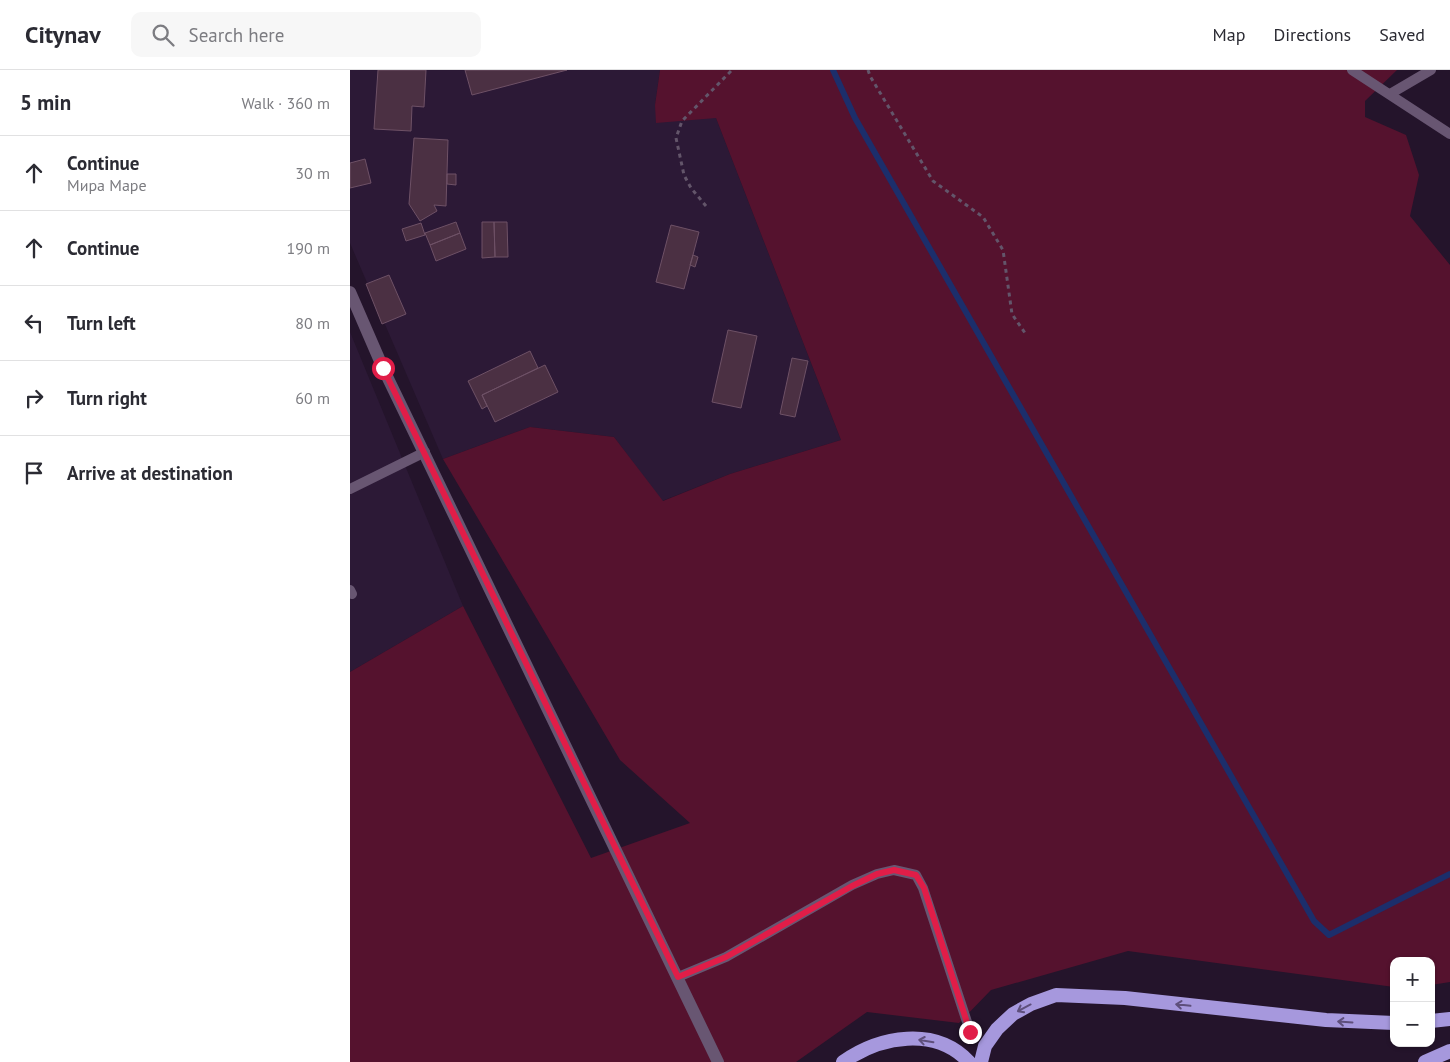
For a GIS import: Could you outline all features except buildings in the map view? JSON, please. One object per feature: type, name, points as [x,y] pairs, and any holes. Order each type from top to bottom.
[{"type":"highway","points":[[981,1062],[985,1046],[997,1029],[1013,1014],[1031,1004],[1056,995],[1125,998],[1326,1020],[1390,1023]]},
{"type":"highway","points":[[1435,1021],[1450,1019]]},
{"type":"highway","points":[[843,1062],[856,1053],[879,1042],[905,1038],[931,1041],[950,1047],[969,1062]]},
{"type":"highway","points":[[1425,1062],[1450,1051]]},
{"type":"street","points":[[350,292],[383,368],[718,1062]]},
{"type":"lane","points":[[1352,70],[1450,134]]},
{"type":"lane","points":[[1390,94],[1432,70]]},
{"type":"lane","points":[[350,489],[425,452]]},
{"type":"lane","points":[[678,977],[726,957],[852,886],[877,874],[894,870],[916,875],[924,888],[970,1032]]},
{"type":"path","points":[[706,206],[691,188],[684,175],[676,138],[682,121],[732,70]]},
{"type":"path","points":[[868,70],[933,181],[983,217],[1003,250],[1012,314],[1025,333]]},
{"type":"shaded area","points":[[350,70],[660,70],[655,105],[716,118],[841,440],[730,474],[662,501],[614,437],[530,427],[443,459],[350,243]]},
{"type":"shaded area","points":[[660,70],[1397,70],[1365,101],[1365,117],[1406,135],[1419,175],[1410,216],[1450,265],[1450,982],[1435,984],[1435,957],[1390,957],[1390,986],[1128,951],[991,990],[959,1023],[867,1012],[796,1062],[350,1062],[350,672],[463,606],[591,858],[690,823],[620,760],[443,459],[530,427],[614,437],[663,501],[730,474],[841,440],[716,118],[656,123],[655,105]]},
{"type":"shaded area","points":[[350,332],[463,606],[350,672]]},
{"type":"waterway","points":[[833,70],[855,118],[1314,921],[1329,935],[1450,874]]},
{"type":"route","points":[[383,368],[678,977],[726,957],[852,886],[877,874],[894,870],[916,875],[924,888],[970,1032]]}]
